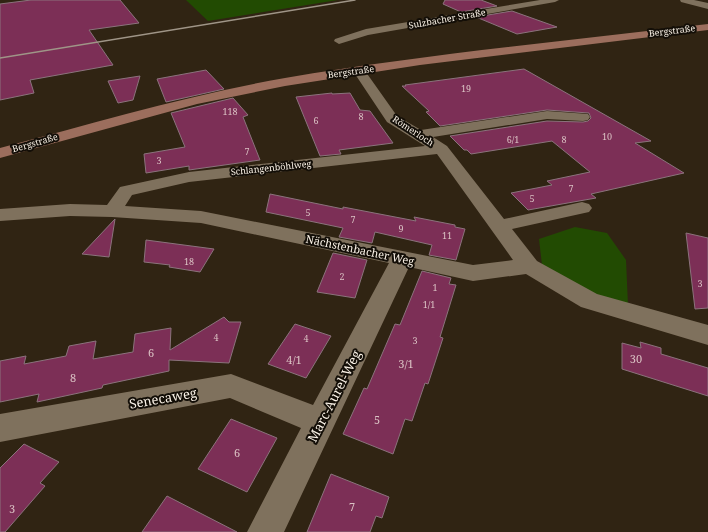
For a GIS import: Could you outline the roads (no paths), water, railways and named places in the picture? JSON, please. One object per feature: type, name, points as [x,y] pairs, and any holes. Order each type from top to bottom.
[{"type":"main road","name":"Bergstraße","points":[[0,153],[195,100],[285,82],[359,71],[708,27]]},
{"type":"street","name":"Sulzbacher Straße","points":[[339,41],[366,32],[555,0]]},
{"type":"street","points":[[684,0],[708,6]]},
{"type":"street","name":"Römerloch","points":[[359,71],[392,119],[441,149],[529,266]]},
{"type":"street","points":[[419,135],[547,115],[583,117]]},
{"type":"street","name":"Schlangenböhlweg","points":[[112,211],[126,191],[189,178],[441,149]]},
{"type":"street","points":[[500,226],[582,208]]},
{"type":"street","name":"Nächstenbacher Weg","points":[[0,215],[70,210],[112,211],[201,217],[473,273],[529,266]]},
{"type":"street","name":"Marc-Aurel-Weg","points":[[265,532],[402,259]]},
{"type":"street","points":[[529,266],[588,301],[708,335]]},
{"type":"street","name":"Senecaweg","points":[[0,428],[231,386],[321,422]]},
{"type":"railway","points":[[0,58],[355,0]]}]
